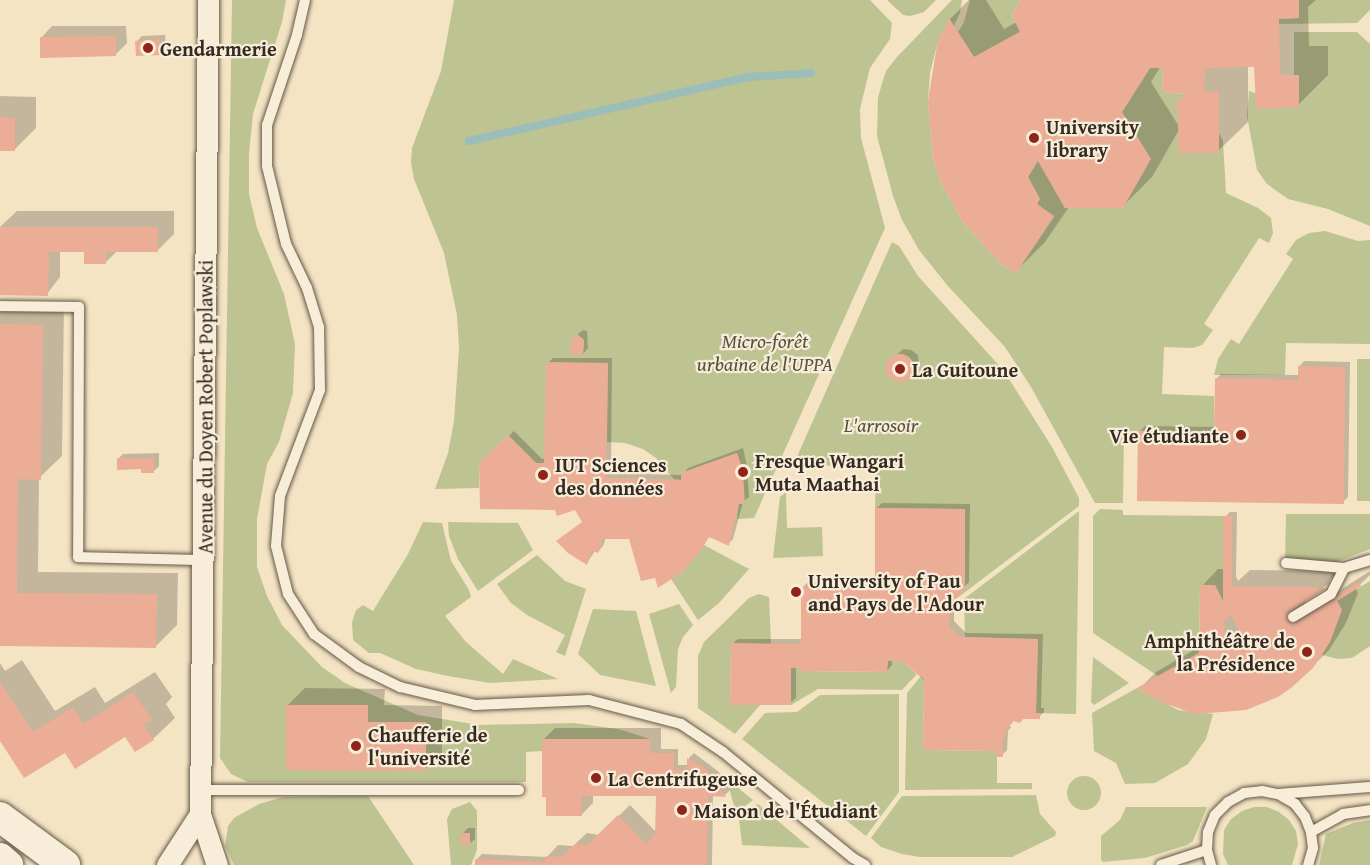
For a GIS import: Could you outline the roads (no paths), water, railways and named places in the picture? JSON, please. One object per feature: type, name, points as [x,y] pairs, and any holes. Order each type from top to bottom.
[{"type":"main road","points":[[0,817],[66,865]]},
{"type":"main road","points":[[0,858],[8,865]]},
{"type":"street","name":"Avenue du Doyen Robert Poplawski","points":[[208,0],[200,814],[217,865]]},
{"type":"street","name":"Avenue du Doyen Robert Poplawski","points":[[167,865],[200,814]]},
{"type":"lane","points":[[305,0],[297,35],[267,125],[267,166],[286,244],[307,288],[319,327],[320,390],[280,496],[276,546],[288,594],[314,634],[359,667],[400,687],[475,705],[589,700],[681,724],[723,752],[865,865]]},
{"type":"lane","points":[[0,306],[80,307],[78,557],[204,560]]},
{"type":"lane","points":[[1286,563],[1344,568],[1370,560]]},
{"type":"lane","points":[[1293,617],[1330,594],[1344,568]]},
{"type":"lane","points":[[1211,865],[1207,850],[1211,823],[1215,815],[1228,802],[1244,793],[1262,791],[1278,794],[1370,787]]},
{"type":"lane","points":[[202,790],[519,790]]},
{"type":"lane","points":[[1278,794],[1294,804],[1305,817],[1311,832],[1313,848],[1308,865]]},
{"type":"lane","points":[[1311,832],[1343,814],[1370,810]]},
{"type":"lane","points":[[1161,865],[1207,850]]},
{"type":"waterway","points":[[469,141],[749,77],[811,73]]},
{"type":"place","name":"Gendarmerie","points":[[148,48]]},
{"type":"place","name":"University library","points":[[1034,138]]},
{"type":"place","name":"La Guitoune","points":[[900,369]]},
{"type":"place","name":"Vie étudiante","points":[[1241,435]]},
{"type":"place","name":"Fresque Wangari Muta Maathai","points":[[743,472]]},
{"type":"place","name":"IUT Sciences des données","points":[[543,475]]},
{"type":"place","name":"University of Pau and Pays de l'Adour","points":[[796,592]]},
{"type":"place","name":"Amphithéâtre de la Présidence","points":[[1307,652]]},
{"type":"place","name":"Chaufferie de l'université","points":[[356,746]]},
{"type":"place","name":"La Centrifugeuse","points":[[596,778]]},
{"type":"place","name":"Maison de l'Étudiant","points":[[682,810]]},
{"type":"park label","name":"Micro-forêt urbaine de l'UPPA","points":[[765,352]]},
{"type":"park label","name":"L'arrosoir","points":[[881,424]]}]
